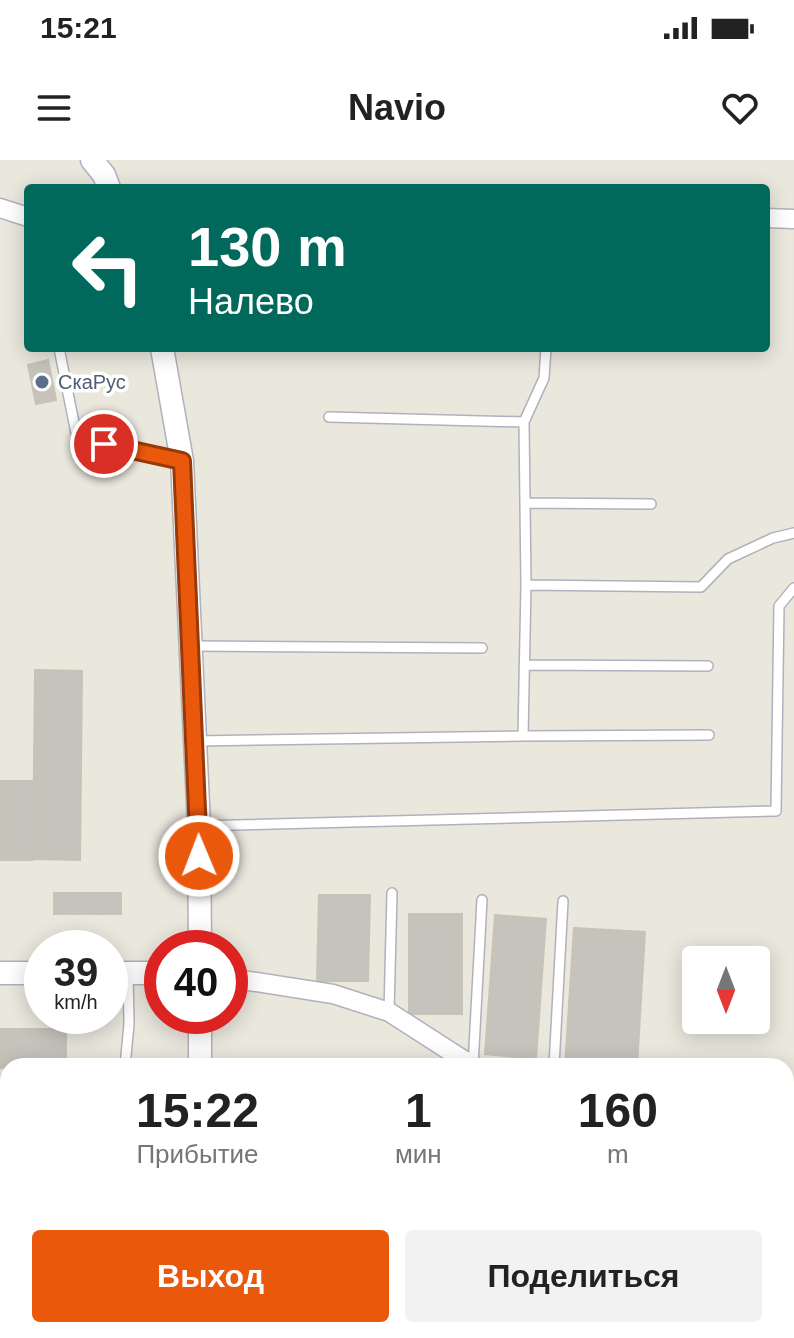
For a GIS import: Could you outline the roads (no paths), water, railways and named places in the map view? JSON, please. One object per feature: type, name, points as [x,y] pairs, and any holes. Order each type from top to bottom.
[{"type":"street","points":[[92,160],[107,184]]},
{"type":"street","points":[[0,208],[24,216]]},
{"type":"street","points":[[770,218],[794,219]]},
{"type":"street","points":[[163,352],[182,461],[199,826],[200,930]]},
{"type":"street","points":[[0,973],[24,973]]},
{"type":"street","points":[[248,981],[333,994],[389,1012],[461,1058]]},
{"type":"street","points":[[200,1034],[200,1058]]},
{"type":"lane","points":[[60,352],[77,438],[182,461]]},
{"type":"lane","points":[[523,736],[526,585],[524,422],[544,378],[546,352]]},
{"type":"lane","points":[[329,417],[524,422]]},
{"type":"lane","points":[[525,503],[651,504]]},
{"type":"lane","points":[[526,585],[701,587],[728,559],[773,538],[794,533]]},
{"type":"lane","points":[[199,826],[776,811],[779,606],[794,588]]},
{"type":"lane","points":[[189,646],[482,648]]},
{"type":"lane","points":[[524,665],[708,666]]},
{"type":"lane","points":[[193,741],[709,735]]},
{"type":"lane","points":[[389,1012],[392,893]]},
{"type":"lane","points":[[473,1058],[482,900]]},
{"type":"lane","points":[[554,1058],[563,901]]},
{"type":"lane","points":[[126,1058],[128,1019]]},
{"type":"place","name":"СкаРус","points":[[42,382]]}]
